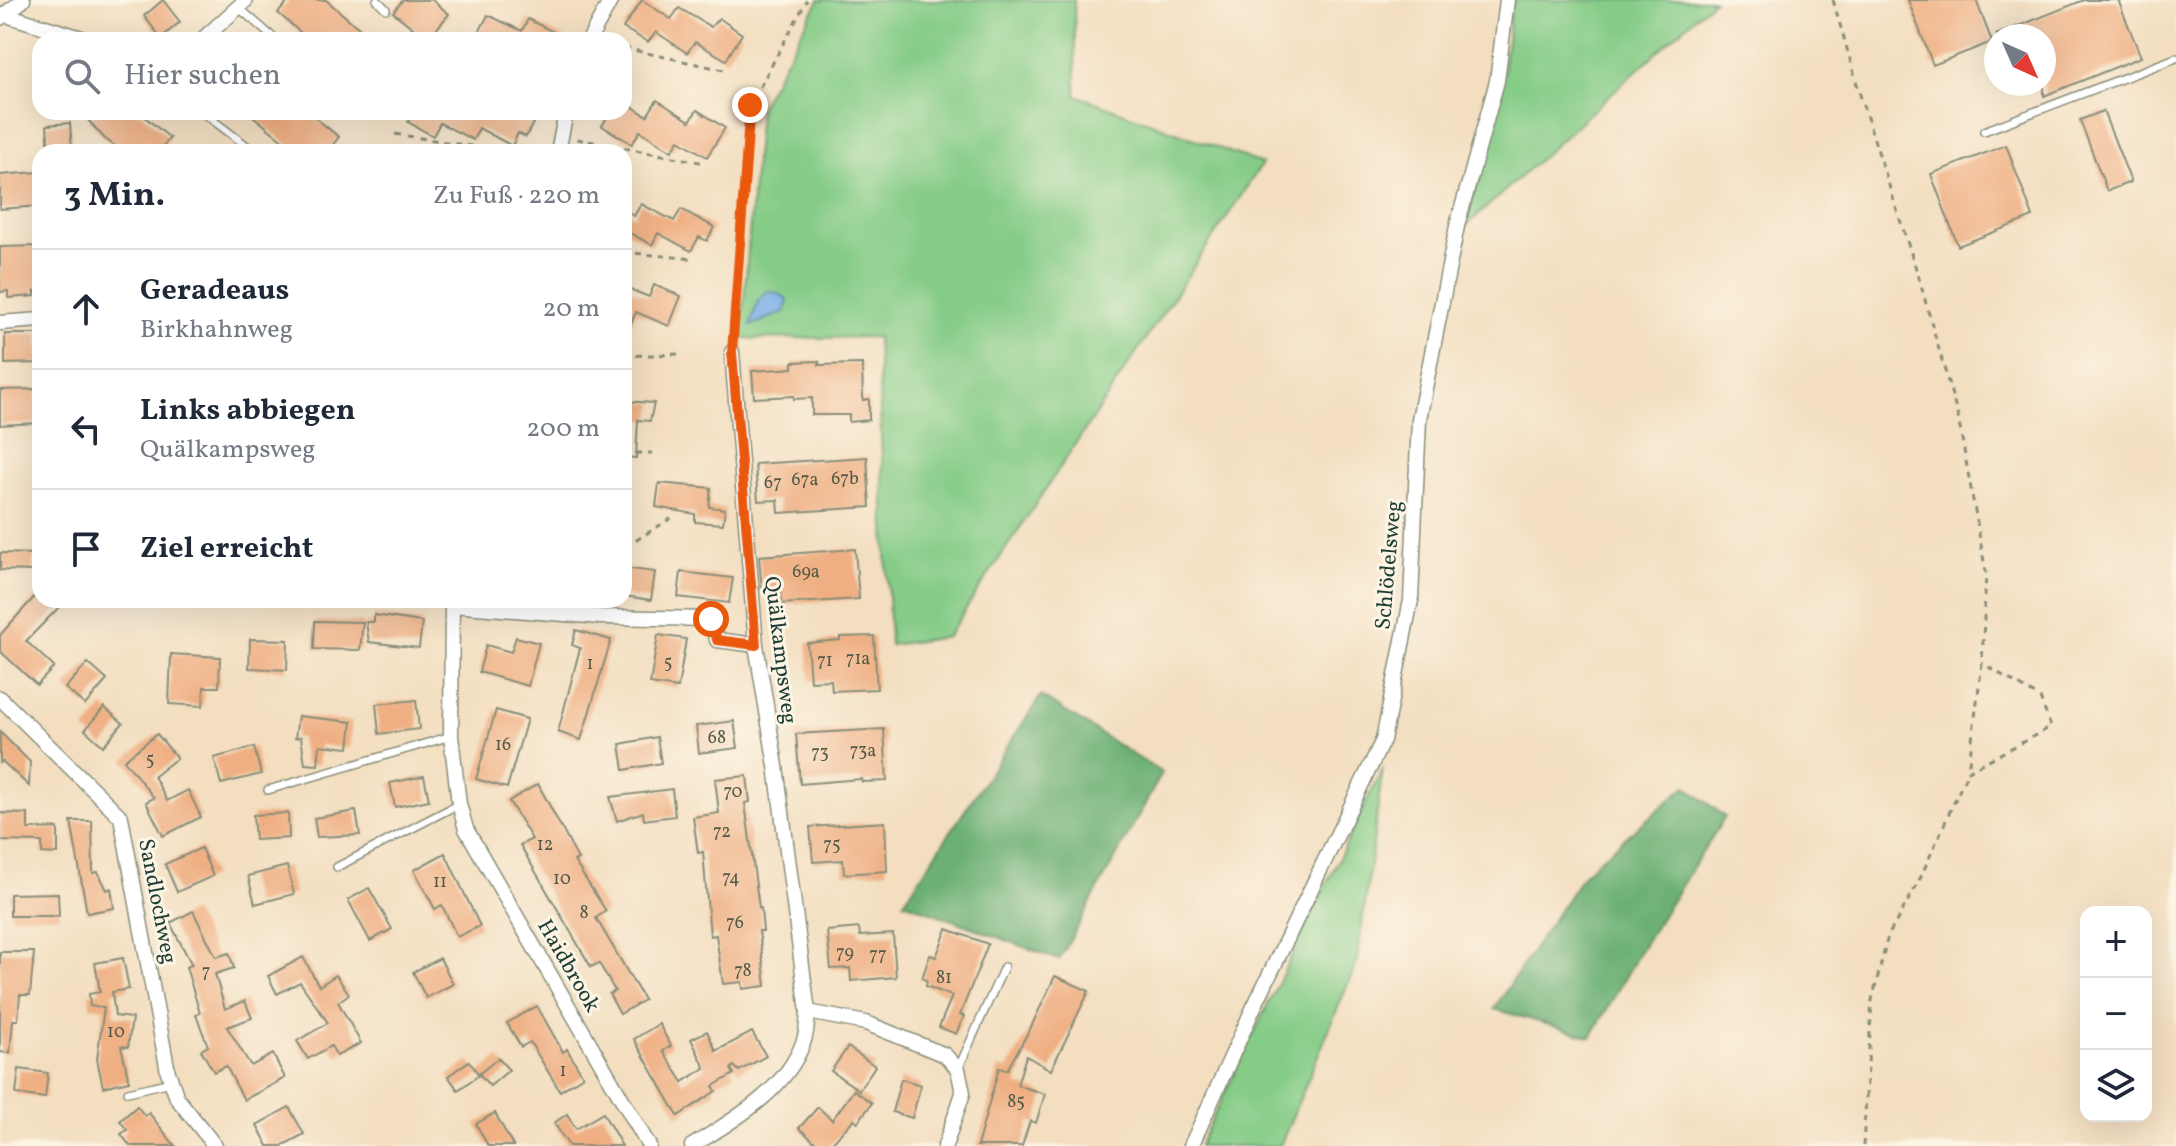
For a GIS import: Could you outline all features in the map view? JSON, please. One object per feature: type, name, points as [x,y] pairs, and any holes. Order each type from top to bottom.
[{"type":"street","points":[[3,16],[23,0]]},
{"type":"street","points":[[593,32],[611,0]]},
{"type":"street","name":"Schlödelsweg","points":[[1191,1146],[1252,1011],[1383,740],[1411,600],[1419,419],[1457,226],[1497,81],[1507,0]]},
{"type":"street","points":[[211,32],[242,3]]},
{"type":"street","points":[[3,16],[60,32]]},
{"type":"street","points":[[560,144],[564,120]]},
{"type":"street","points":[[0,323],[32,321]]},
{"type":"street","name":"Quälkampsweg","points":[[732,352],[756,645],[776,766],[808,1012]]},
{"type":"street","name":"Haidbrook","points":[[452,608],[451,736],[459,804],[466,829],[649,1146]]},
{"type":"street","points":[[512,608],[601,617],[711,619],[717,640],[756,645]]},
{"type":"street","name":"Sandlochweg","points":[[0,698],[121,817],[171,1082],[177,1098],[215,1146]]},
{"type":"street","points":[[692,1146],[750,1108],[784,1076],[803,1043],[808,1012],[866,1023],[945,1055],[958,1069],[963,1093],[945,1146]]},
{"type":"lane","points":[[377,0],[386,9]]},
{"type":"lane","points":[[242,3],[269,32]]},
{"type":"lane","points":[[1984,131],[2176,58]]},
{"type":"lane","points":[[213,120],[244,144]]},
{"type":"lane","points":[[268,790],[451,736]]},
{"type":"lane","points":[[337,867],[459,804]]},
{"type":"lane","points":[[958,1069],[1004,967]]},
{"type":"lane","points":[[128,1092],[171,1082]]},
{"type":"path","points":[[732,352],[750,105],[807,0]]},
{"type":"path","points":[[1833,0],[1918,275],[1958,417],[1986,573],[1982,663],[1968,771],[1918,883],[1888,936],[1872,1000],[1863,1146]]},
{"type":"path","points":[[632,50],[724,70]]},
{"type":"path","points":[[395,134],[458,144]]},
{"type":"path","points":[[561,136],[604,144]]},
{"type":"path","points":[[632,149],[705,163]]},
{"type":"path","points":[[632,253],[694,259]]},
{"type":"path","points":[[632,356],[678,354]]},
{"type":"path","points":[[632,453],[652,453]]},
{"type":"path","points":[[632,541],[676,515]]},
{"type":"path","points":[[1968,771],[2051,727],[2040,698],[1982,663]]},
{"type":"green space","points":[[819,0],[1074,0],[1076,95],[1262,164],[947,637],[890,645],[877,337],[741,339],[759,108]]},
{"type":"green space","points":[[1512,0],[1714,0],[1465,227],[1501,86]]},
{"type":"green space","points":[[1041,696],[1162,773],[1059,960],[904,902]]},
{"type":"green space","points":[[1383,768],[1357,962],[1280,1146],[1199,1146]]},
{"type":"green space","points":[[1686,786],[1725,817],[1644,944],[1591,1037],[1494,1009],[1584,873]]},
{"type":"water","points":[[768,291],[788,300],[785,312],[750,326],[758,301]]},
{"type":"building","points":[[163,0],[180,22],[168,32],[156,32],[144,16]]},
{"type":"building","points":[[290,0],[326,0],[364,32],[300,32],[278,13]]},
{"type":"building","points":[[403,0],[432,0],[449,14],[434,32],[418,32],[393,12]]},
{"type":"building","points":[[642,0],[671,19],[679,8],[711,27],[719,18],[742,34],[726,60],[695,42],[687,53],[656,32],[648,42],[623,28]]},
{"type":"building","points":[[1908,0],[1976,0],[1985,24],[1984,45],[1933,65]]},
{"type":"building","points":[[2084,0],[2118,0],[2141,57],[2056,91],[2056,24],[2024,24]]},
{"type":"building","points":[[488,15],[522,31],[528,19],[553,32],[479,32]]},
{"type":"building","points":[[657,100],[690,121],[697,110],[725,128],[707,157],[679,140],[672,151],[640,131],[632,144],[602,126],[605,120],[632,120],[632,106],[647,116]]},
{"type":"building","points":[[2103,111],[2131,182],[2107,191],[2080,120]]},
{"type":"building","points":[[88,120],[149,120],[170,138],[165,144],[112,144]]},
{"type":"building","points":[[258,120],[318,120],[339,137],[333,144],[287,144]]},
{"type":"building","points":[[534,121],[526,137],[518,133],[513,144],[479,128],[473,140],[440,123],[433,136],[408,122]]},
{"type":"building","points":[[70,123],[72,144],[48,144],[47,125]]},
{"type":"building","points":[[2006,145],[2033,217],[1958,246],[1931,174]]},
{"type":"building","points":[[32,172],[32,207],[0,209],[0,175]]},
{"type":"building","points":[[641,204],[674,221],[681,209],[714,227],[707,241],[699,237],[691,251],[658,233],[652,245],[632,234],[634,216]]},
{"type":"building","points":[[32,246],[32,296],[8,298],[8,291],[0,292],[0,247]]},
{"type":"building","points":[[654,285],[681,296],[669,326],[636,312],[632,321],[632,290],[649,297]]},
{"type":"building","points":[[5,334],[32,334],[32,363],[5,364]]},
{"type":"building","points":[[819,361],[819,365],[862,364],[863,400],[869,399],[869,420],[849,422],[849,415],[812,415],[812,398],[754,398],[752,371],[793,368],[793,362]]},
{"type":"building","points":[[32,389],[32,423],[0,425],[0,390]]},
{"type":"building","points":[[632,402],[654,403],[650,421],[638,420],[636,458],[632,458]]},
{"type":"building","points":[[867,457],[870,507],[779,513],[778,500],[758,501],[755,464]]},
{"type":"building","points":[[659,483],[711,488],[709,507],[725,509],[723,524],[695,522],[695,514],[656,507]]},
{"type":"building","points":[[855,549],[859,599],[781,604],[780,591],[762,592],[759,556]]},
{"type":"building","points":[[0,553],[32,554],[32,571],[0,570]]},
{"type":"building","points":[[632,569],[655,572],[651,600],[632,597]]},
{"type":"building","points":[[681,572],[733,578],[729,603],[678,597]]},
{"type":"building","points":[[32,600],[32,608],[58,608],[26,641],[54,667],[37,685],[0,651],[0,635]]},
{"type":"building","points":[[374,615],[422,622],[419,648],[369,642],[366,622],[374,622]]},
{"type":"building","points":[[315,621],[363,622],[360,650],[314,649]]},
{"type":"building","points":[[576,630],[611,640],[581,740],[558,732],[580,648],[572,645]]},
{"type":"building","points":[[658,635],[686,639],[678,688],[650,684]]},
{"type":"building","points":[[874,636],[877,689],[832,691],[831,680],[810,681],[807,643],[840,640],[840,637]]},
{"type":"building","points":[[516,637],[539,643],[528,686],[479,672],[486,645],[511,652]]},
{"type":"building","points":[[250,639],[288,640],[287,670],[249,668]]},
{"type":"building","points":[[171,654],[220,657],[219,687],[204,687],[203,706],[169,704]]},
{"type":"building","points":[[88,663],[107,680],[85,705],[65,688]]},
{"type":"building","points":[[416,700],[419,729],[379,734],[376,704]]},
{"type":"building","points":[[104,707],[123,723],[103,746],[85,730]]},
{"type":"building","points":[[496,710],[527,719],[507,788],[476,779]]},
{"type":"building","points":[[298,716],[352,722],[349,748],[320,745],[318,765],[305,764],[301,737],[295,738]]},
{"type":"building","points":[[734,721],[738,748],[699,753],[696,726]]},
{"type":"building","points":[[884,729],[887,781],[862,782],[861,779],[800,784],[796,734]]},
{"type":"building","points":[[0,732],[30,762],[29,786],[2,761],[0,763]]},
{"type":"building","points":[[157,734],[177,758],[154,776],[167,801],[188,790],[201,817],[163,836],[146,802],[154,798],[124,760]]},
{"type":"building","points":[[657,737],[661,763],[624,770],[620,744]]},
{"type":"building","points":[[254,747],[261,774],[221,784],[214,758]]},
{"type":"building","points":[[424,776],[429,800],[395,807],[390,783]]},
{"type":"building","points":[[747,776],[750,802],[745,803],[761,908],[763,931],[759,931],[766,986],[743,989],[742,982],[723,984],[716,935],[710,936],[703,852],[698,853],[693,817],[719,813],[715,779]]},
{"type":"building","points":[[538,784],[578,859],[574,861],[606,911],[596,918],[644,1000],[620,1014],[609,994],[615,991],[599,963],[591,967],[520,845],[532,839],[509,801]]},
{"type":"building","points":[[672,789],[675,816],[644,820],[643,812],[617,821],[610,797]]},
{"type":"building","points":[[356,811],[360,835],[317,837],[314,818]]},
{"type":"building","points":[[0,813],[28,814],[28,829],[58,828],[58,854],[42,853],[42,842],[1,841]]},
{"type":"building","points":[[288,813],[289,838],[255,840],[253,815]]},
{"type":"building","points":[[71,821],[92,821],[93,873],[98,872],[107,890],[111,888],[114,908],[87,913]]},
{"type":"building","points":[[885,822],[887,871],[844,874],[843,860],[813,862],[810,827]]},
{"type":"building","points":[[201,848],[213,876],[177,892],[165,864]]},
{"type":"building","points":[[445,853],[480,926],[457,937],[442,905],[435,909],[414,870]]},
{"type":"building","points":[[287,866],[294,894],[255,904],[248,876]]},
{"type":"building","points":[[369,888],[392,929],[370,941],[348,900]]},
{"type":"building","points":[[58,893],[59,916],[10,916],[10,894]]},
{"type":"building","points":[[193,911],[216,957],[229,953],[234,968],[215,974],[225,1009],[245,1001],[252,1018],[227,1027],[251,1066],[273,1054],[285,1078],[244,1100],[226,1066],[214,1072],[201,1050],[208,1046],[196,1015],[200,1013],[186,967],[192,965],[170,923]]},
{"type":"building","points":[[859,928],[860,936],[893,934],[896,977],[851,981],[850,968],[831,969],[827,931]]},
{"type":"building","points":[[947,929],[988,944],[960,1015],[964,1016],[956,1034],[939,1027],[952,996],[926,986],[927,981],[922,978],[930,955],[936,957]]},
{"type":"building","points":[[0,952],[34,952],[30,995],[20,995],[18,1020],[13,1020],[10,1053],[0,1052]]},
{"type":"building","points":[[303,957],[319,986],[336,975],[349,994],[338,1002],[361,1043],[337,1056],[331,1046],[308,1059],[297,1041],[328,1023],[300,982],[277,994],[268,976]]},
{"type":"building","points":[[123,958],[129,989],[112,992],[115,1016],[132,1018],[128,1047],[121,1046],[129,1081],[103,1087],[97,1059],[104,1008],[90,1006],[89,994],[100,992],[95,963]]},
{"type":"building","points":[[440,958],[453,984],[426,998],[413,972]]},
{"type":"building","points":[[1055,976],[1089,991],[1051,1070],[1026,1056],[1017,1085],[1045,1094],[1036,1123],[1030,1121],[1022,1146],[977,1146],[999,1068],[1007,1070]]},
{"type":"building","points":[[537,1006],[563,1052],[567,1049],[583,1076],[560,1091],[530,1042],[521,1047],[507,1023]]},
{"type":"building","points":[[659,1024],[671,1046],[663,1051],[683,1082],[705,1068],[691,1039],[707,1031],[716,1051],[752,1032],[766,1056],[739,1071],[734,1066],[731,1069],[734,1074],[713,1086],[716,1091],[678,1116],[634,1039]]},
{"type":"building","points":[[848,1047],[875,1066],[859,1090],[831,1071]]},
{"type":"building","points":[[498,1058],[509,1070],[490,1086],[479,1074]]},
{"type":"building","points":[[469,1061],[479,1075],[458,1090],[448,1076]]},
{"type":"building","points":[[19,1069],[48,1073],[45,1098],[16,1094]]},
{"type":"building","points":[[901,1079],[921,1085],[912,1118],[892,1112]]},
{"type":"building","points":[[854,1090],[872,1103],[858,1122],[854,1119],[829,1146],[819,1146],[799,1128],[818,1107],[832,1120]]},
{"type":"building","points":[[137,1106],[145,1116],[149,1113],[175,1146],[130,1146],[121,1134],[127,1130],[120,1121]]},
{"type":"building","points":[[289,1107],[304,1134],[282,1146],[268,1146],[257,1125]]},
{"type":"building","points":[[495,1113],[513,1146],[488,1146],[476,1124]]},
{"type":"building","points":[[603,1113],[622,1146],[569,1146],[554,1123],[567,1114],[576,1129]]},
{"type":"route","points":[[711,619],[717,640],[756,645],[732,352],[750,105]]}]
